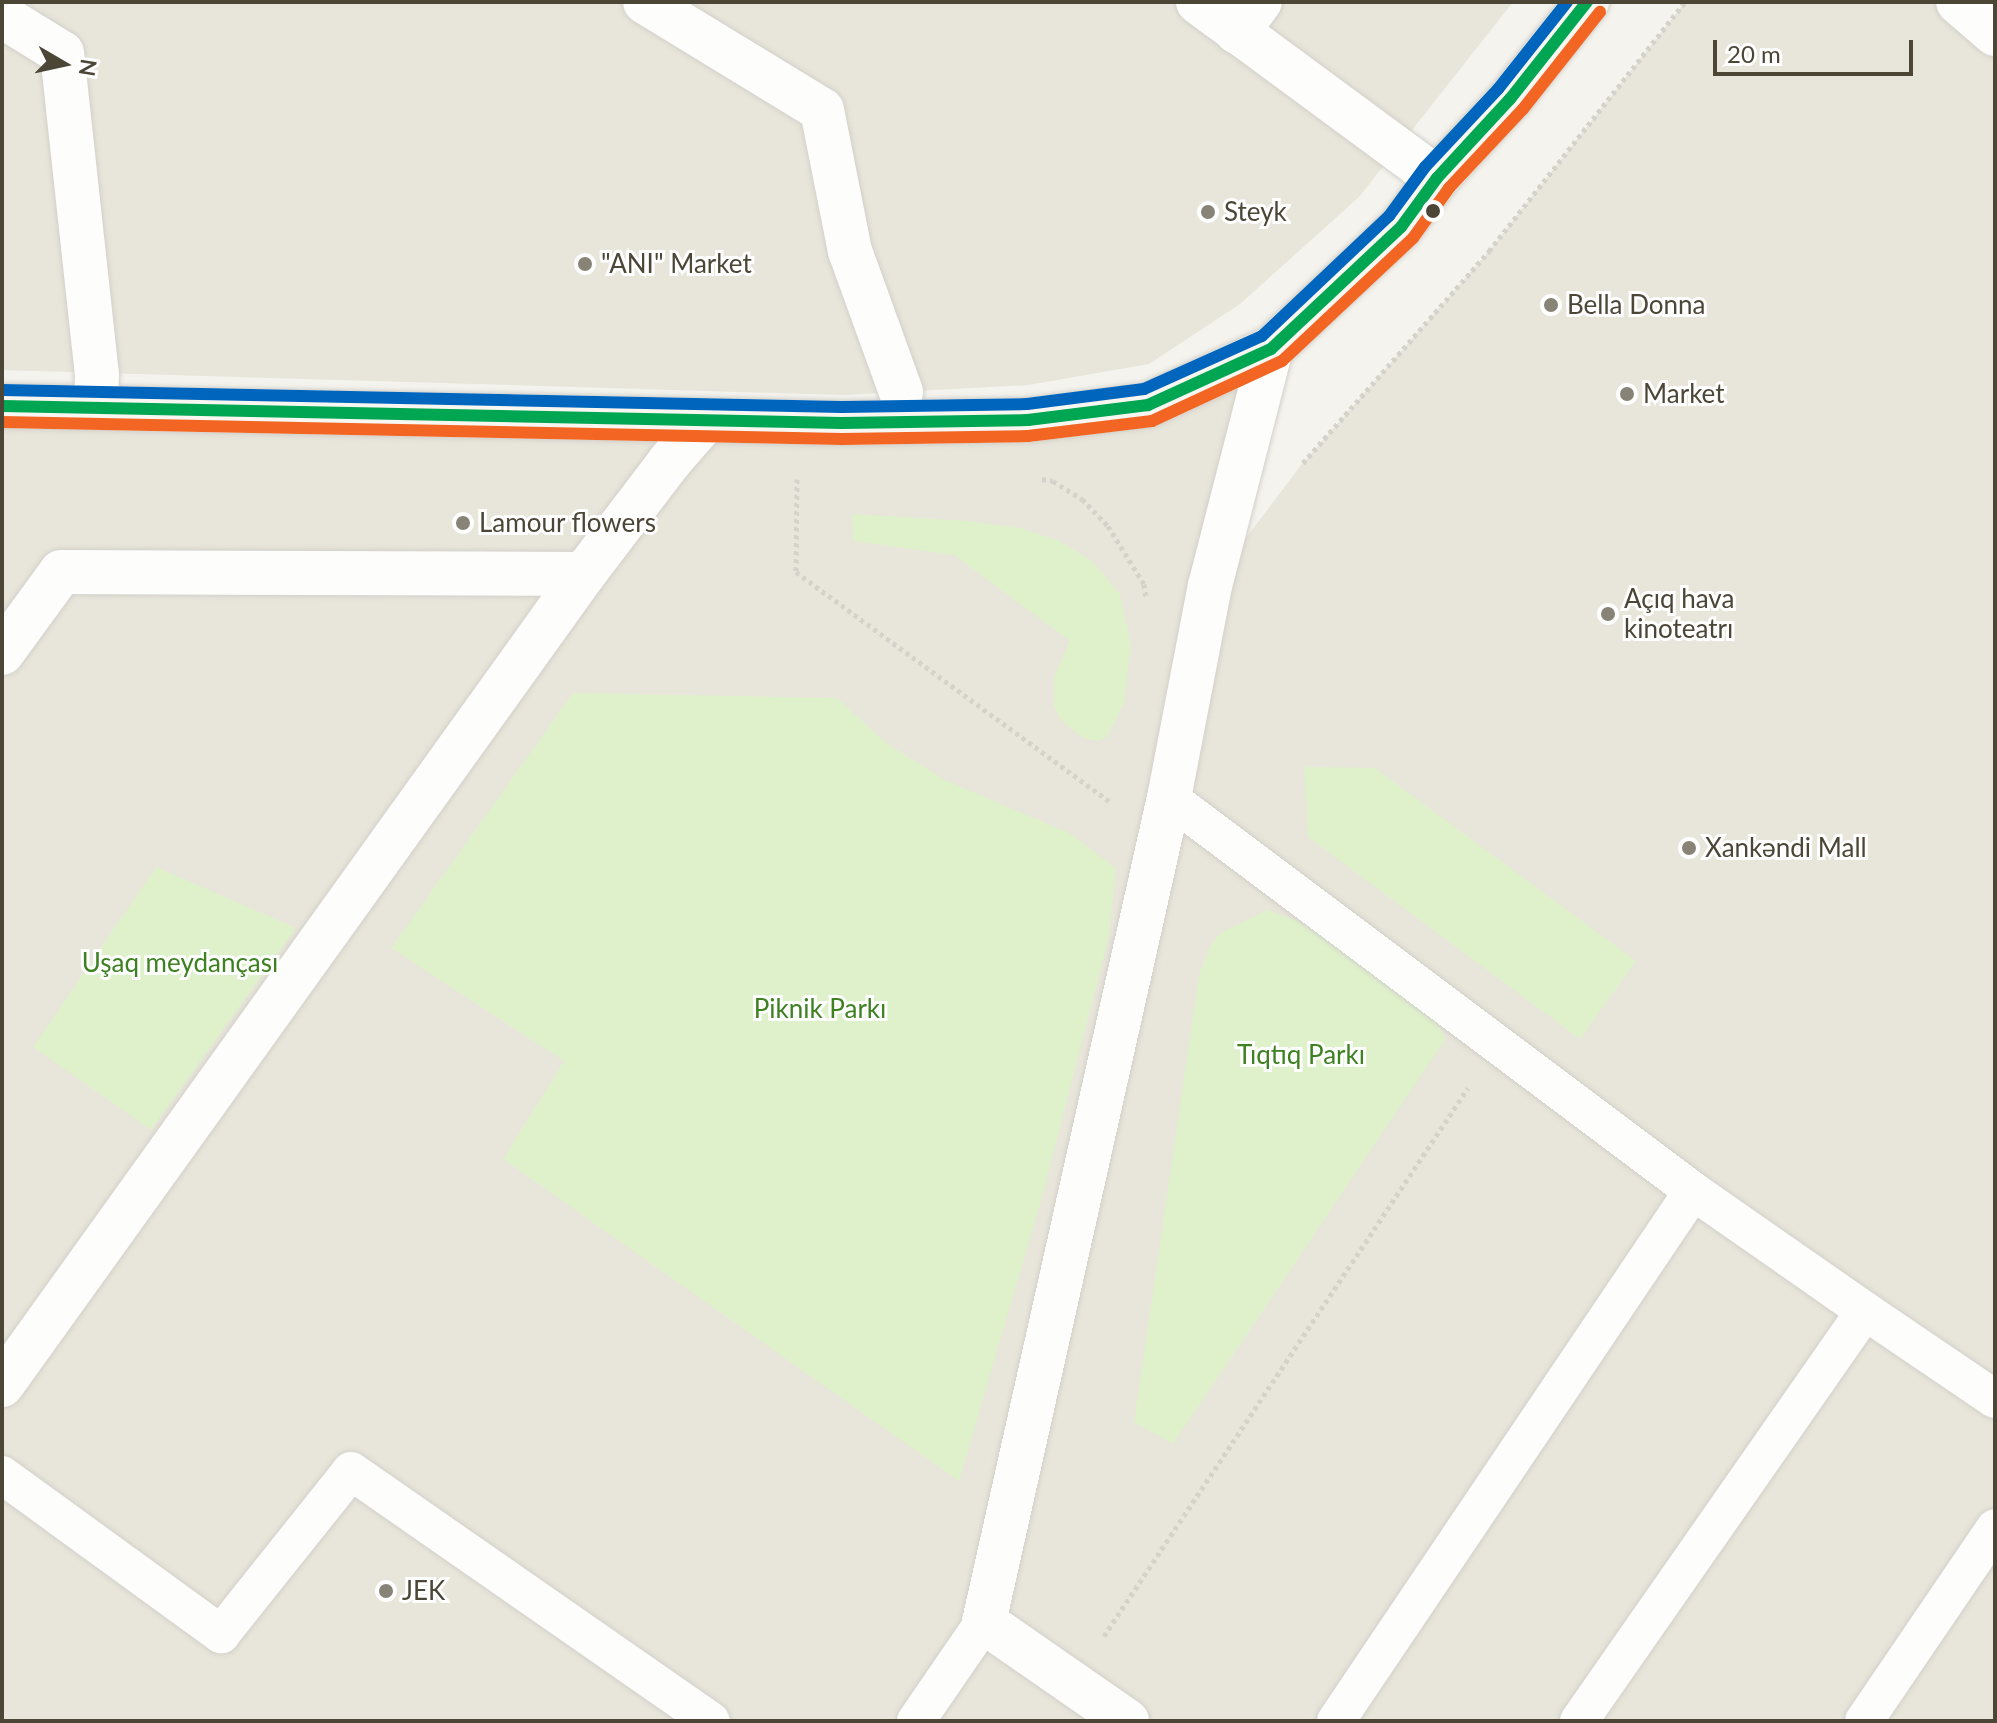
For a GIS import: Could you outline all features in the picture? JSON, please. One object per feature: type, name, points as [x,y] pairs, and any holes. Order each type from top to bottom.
[{"type":"street","points":[[645,2],[822,110],[850,251],[901,392]]},
{"type":"street","points":[[1198,2],[1248,17],[1437,178]]},
{"type":"street","points":[[2,406],[842,423],[1043,419],[1148,405],[1271,349],[1401,227],[1437,178],[1510,99],[1587,2]]},
{"type":"street","points":[[1958,2],[1995,34]]},
{"type":"street","points":[[2,16],[62,53],[97,374],[96,406]]},
{"type":"street","points":[[1127,1721],[984,1622],[1169,798],[1210,586],[1271,349]]},
{"type":"street","points":[[2,1385],[584,574],[670,461],[705,421]]},
{"type":"street","points":[[2,653],[61,572],[584,574]]},
{"type":"lane","points":[[1169,798],[1693,1191],[1995,1399]]},
{"type":"lane","points":[[1336,1721],[1693,1191]]},
{"type":"lane","points":[[1579,1721],[1865,1311]]},
{"type":"lane","points":[[2,1475],[221,1634],[351,1471],[711,1721]]},
{"type":"lane","points":[[1864,1721],[1995,1528]]},
{"type":"lane","points":[[916,1721],[984,1622]]},
{"type":"path","points":[[1302,464],[1489,251],[1685,2]]},
{"type":"path","points":[[797,466],[796,572],[1114,805],[1117,790]]},
{"type":"path","points":[[1029,476],[1053,481],[1082,499],[1108,526],[1144,584],[1149,613]]},
{"type":"path","points":[[1072,1684],[1497,1043]]},
{"type":"shaded area","points":[[2,2],[1513,2],[1359,197],[1240,304],[1149,364],[1028,385],[843,395],[2,370]]},
{"type":"shaded area","points":[[1685,2],[1995,2],[1995,1721],[2,1721],[2,405],[1028,420],[1271,349],[1211,584],[1302,464],[1489,251]]},
{"type":"green space","points":[[852,514],[968,521],[1020,528],[1057,540],[1091,560],[1120,594],[1131,644],[1124,703],[1107,737],[1097,741],[1083,738],[1061,720],[1054,707],[1054,677],[1070,641],[954,555],[853,541]]},
{"type":"green space","name":"Piknik Parkı","points":[[573,693],[837,698],[886,743],[945,780],[1069,833],[1116,868],[1109,936],[1042,1197],[959,1481],[503,1159],[564,1061],[391,948]]},
{"type":"green space","points":[[1304,767],[1375,768],[1636,961],[1580,1039],[1308,837]]},
{"type":"green space","name":"Uşaq meydançası","points":[[156,867],[296,928],[151,1130],[33,1047]]},
{"type":"green space","name":"Tıqtıq Parkı","points":[[1267,910],[1295,920],[1413,993],[1437,1016],[1445,1040],[1173,1444],[1134,1422],[1199,975],[1211,944],[1222,932]]},
{"type":"transit line","points":[[2,390],[842,407],[1027,404],[1144,389],[1262,336],[1389,216],[1425,167],[1498,89],[1567,2]]},
{"type":"transit line","points":[[2,406],[842,423],[1028,420],[1148,405],[1271,349],[1401,227],[1437,178],[1510,99],[1587,2]]},
{"type":"transit line","points":[[2,422],[842,439],[1028,436],[1152,421],[1282,361],[1413,238],[1449,188],[1523,109],[1600,12]]},
{"type":"place","name":"Steyk","points":[[1208,212]]},
{"type":"place","name":"\"ANI\" Market","points":[[585,264]]},
{"type":"place","name":"Bella Donna","points":[[1551,305]]},
{"type":"place","name":"Market","points":[[1627,394]]},
{"type":"place","name":"Lamour flowers","points":[[463,523]]},
{"type":"place","name":"Açıq hava kinoteatrı","points":[[1608,614]]},
{"type":"place","name":"Xankəndi Mall","points":[[1689,848]]},
{"type":"place","name":"JEK","points":[[386,1591]]}]
